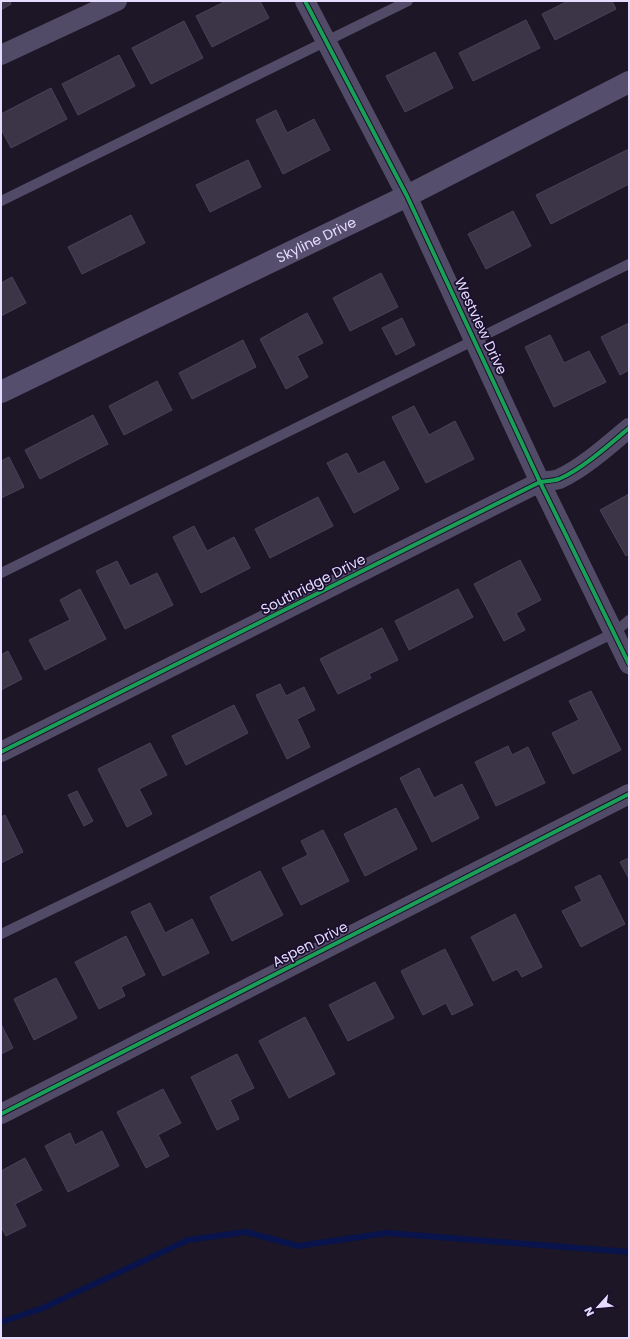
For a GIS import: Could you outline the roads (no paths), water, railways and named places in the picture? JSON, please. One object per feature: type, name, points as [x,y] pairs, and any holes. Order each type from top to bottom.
[{"type":"street","points":[[1,55],[117,1]]},
{"type":"street","name":"Westview Drive","points":[[305,1],[408,196],[540,482],[629,664]]},
{"type":"street","name":"Skyline Drive","points":[[1,392],[408,196],[629,82]]},
{"type":"street","name":"Southridge Drive","points":[[1,752],[540,482],[557,480],[573,472],[611,444],[629,428]]},
{"type":"street","name":"Aspen Drive","points":[[1,1114],[629,794]]},
{"type":"lane","points":[[1,201],[408,1]]},
{"type":"lane","points":[[1,573],[629,264]]},
{"type":"lane","points":[[1,934],[614,633],[629,620]]},
{"type":"waterway","points":[[1,1322],[43,1308],[188,1240],[246,1232],[298,1246],[387,1233],[629,1252]]}]
